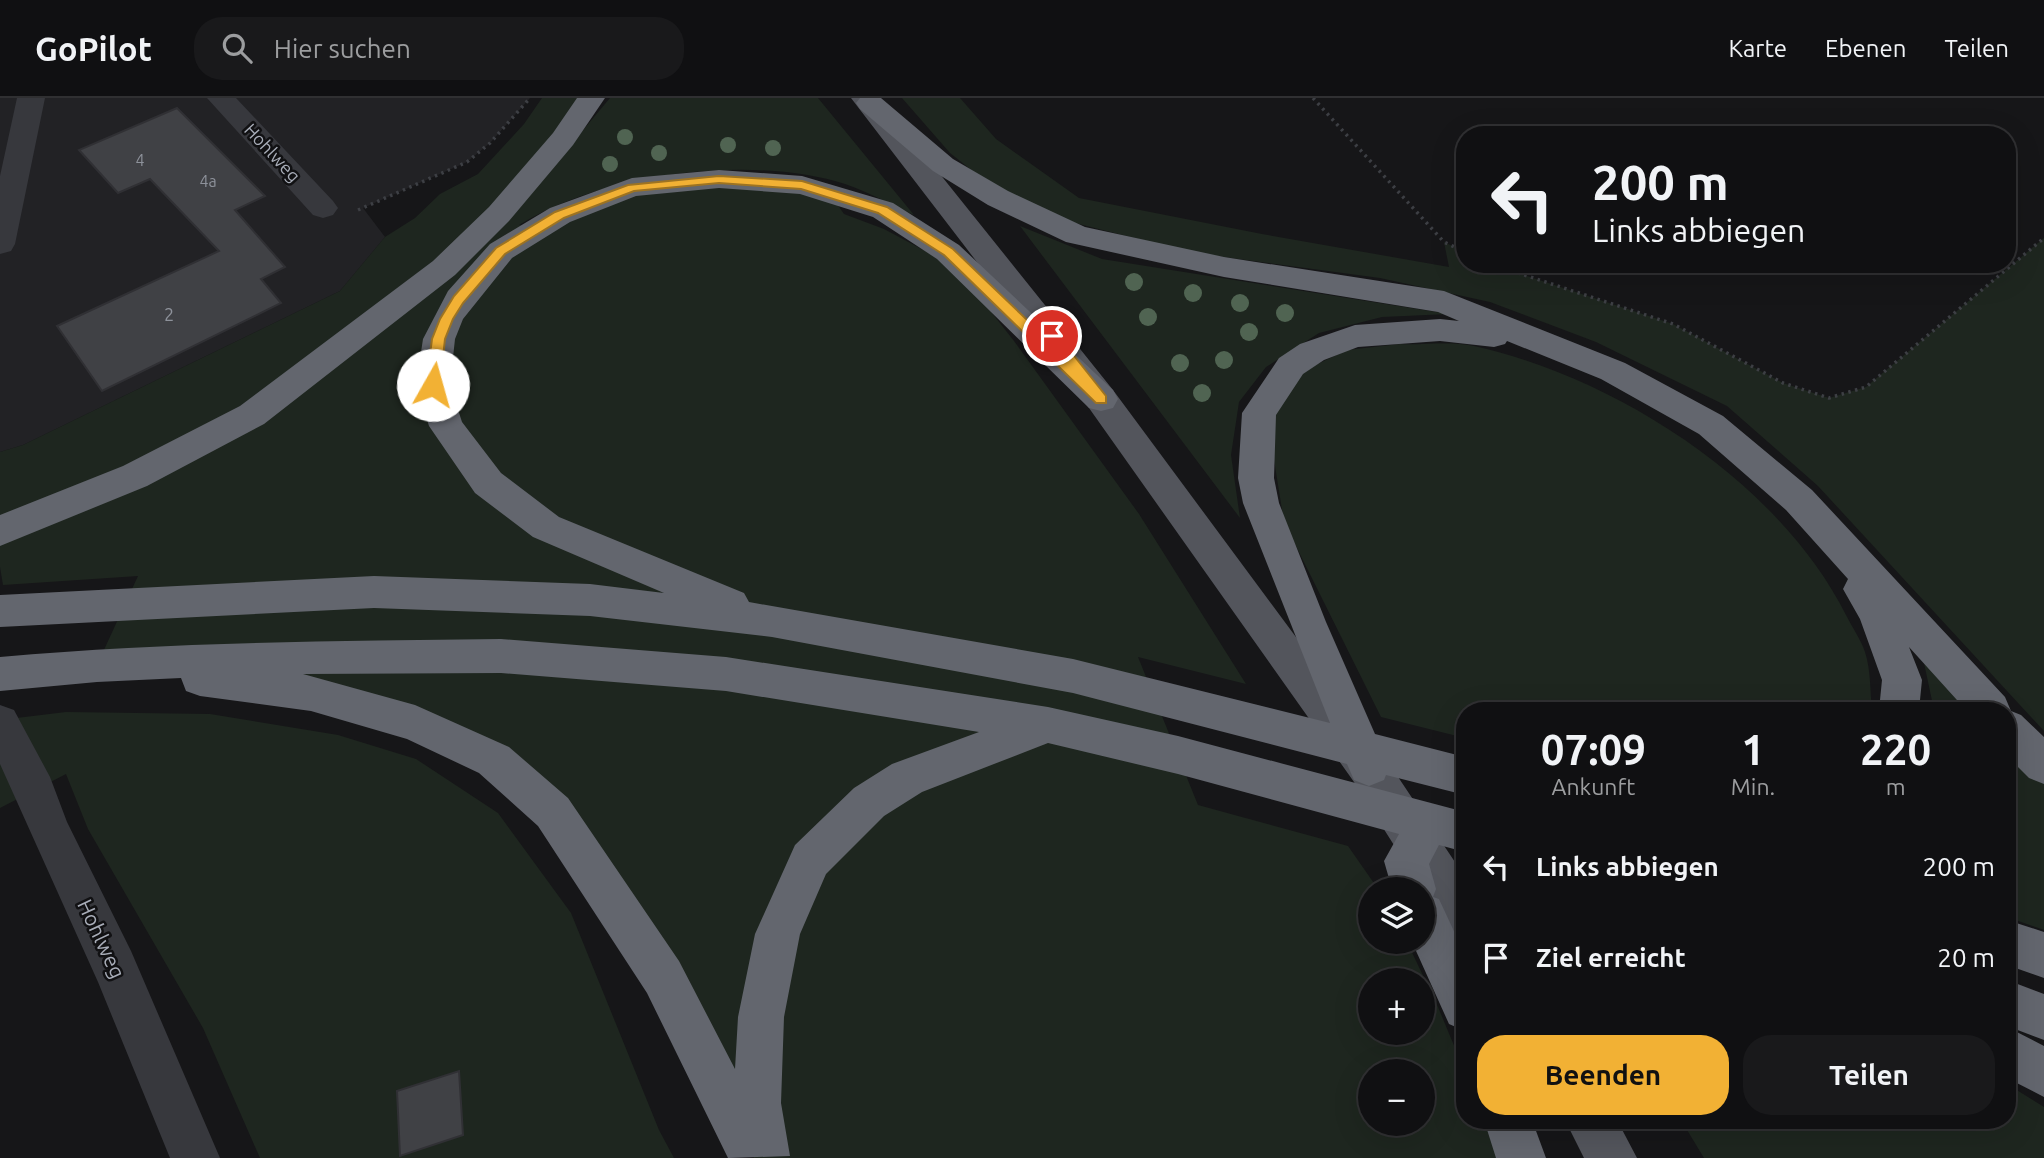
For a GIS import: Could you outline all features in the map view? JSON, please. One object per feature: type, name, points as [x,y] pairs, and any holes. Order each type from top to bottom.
[{"type":"highway","points":[[0,531],[135,476],[251,415],[443,268],[499,214],[564,139],[591,98]]},
{"type":"highway","points":[[867,101],[943,165],[998,198],[1077,235],[1224,267],[1444,302],[1613,371],[1711,425],[1799,500],[1984,702]]},
{"type":"highway","points":[[772,621],[546,527],[488,483],[446,426],[433,385],[439,339],[458,299],[501,251],[560,215],[632,187],[719,180],[802,185],[883,210],[948,252],[1101,400]]},
{"type":"highway","points":[[1369,769],[1307,622],[1261,503],[1256,478],[1259,413],[1291,366],[1312,352],[1355,336],[1440,330],[1539,340]]},
{"type":"highway","points":[[1835,542],[1877,614],[1886,636],[1902,680],[1900,702]]},
{"type":"highway","points":[[3,611],[374,592],[590,600],[772,621],[1073,676],[1456,774]]},
{"type":"highway","points":[[12,673],[97,665],[256,658],[501,656],[726,674],[1048,725],[1178,755],[1456,830]]},
{"type":"highway","points":[[97,665],[311,693],[415,723],[494,760],[553,813],[663,976],[754,1158]]},
{"type":"highway","points":[[765,1158],[757,1103],[761,1017],[778,934],[810,860],[869,802],[906,778],[1048,725]]},
{"type":"highway","points":[[2016,737],[2044,765]]},
{"type":"highway","points":[[1411,877],[1406,861],[1419,841]]},
{"type":"highway","points":[[1435,942],[1456,988]]},
{"type":"highway","points":[[2016,945],[2044,955]]},
{"type":"highway","points":[[2016,1006],[2044,1017]]},
{"type":"highway","points":[[2016,1056],[2044,1073]]},
{"type":"highway","points":[[1511,1129],[1521,1158]]},
{"type":"main road","points":[[867,101],[1101,400],[1369,769],[1419,841],[1456,901]]},
{"type":"main road","points":[[1594,1129],[1612,1158]]},
{"type":"street","points":[[0,244],[31,98]]},
{"type":"street","name":"Hohlweg","points":[[221,98],[323,208]]},
{"type":"street","name":"Hohlweg","points":[[0,723],[35,791],[48,828],[116,967],[195,1158]]},
{"type":"path","points":[[323,208],[359,211],[467,162],[490,144],[530,98]]},
{"type":"path","points":[[1313,98],[1444,242],[1456,248]]},
{"type":"path","points":[[2016,261],[2044,238]]},
{"type":"path","points":[[1518,273],[1673,324],[1783,383],[1829,398],[1866,387],[2002,273]]},
{"type":"shaded area","points":[[0,98],[530,98],[490,143],[467,162],[363,208],[385,237],[340,291],[23,445],[0,452]]},
{"type":"shaded area","points":[[542,98],[591,98],[505,223],[610,98],[818,98],[914,215],[835,181],[757,170],[715,170],[673,174],[590,193],[553,207],[519,225],[538,228],[582,204],[719,179],[830,194],[844,214],[884,229],[944,261],[974,290],[1014,341],[1139,514],[1246,684],[1138,657],[1198,805],[1348,846],[1370,877],[1358,877],[1358,954],[1413,954],[1419,968],[1358,968],[1358,1045],[1435,1045],[1435,1001],[1456,1050],[1456,1129],[1488,1129],[1500,1158],[754,1158],[663,976],[494,760],[311,693],[97,665],[138,576],[3,585],[0,567],[0,452],[23,445],[340,291],[385,237],[415,218],[440,194],[478,174],[524,124]]},
{"type":"shaded area","points":[[902,98],[960,98],[996,139],[1079,198],[1449,267],[1444,242],[1456,248],[1456,273],[1518,273],[1673,324],[1783,383],[1829,398],[1866,387],[2002,273],[2016,273],[2016,261],[2044,238],[2044,731],[1818,486],[1727,406],[1596,342],[1490,302],[1380,278],[1194,253],[1071,222],[989,184],[950,153]]},
{"type":"shaded area","points":[[1020,226],[1102,259],[1449,314],[1382,317],[1319,333],[1266,367],[1239,402],[1231,455],[1240,518]]},
{"type":"shaded area","points":[[1447,343],[1474,346],[1528,361],[1583,383],[1637,410],[1688,443],[1737,480],[1780,521],[1817,567],[1861,643],[1867,659],[1871,702],[1456,702],[1456,736],[1381,717],[1284,522],[1271,441],[1278,395],[1307,369],[1347,350],[1400,344]]},
{"type":"shaded area","points":[[1920,644],[1972,702],[1932,702]]},
{"type":"shaded area","points":[[66,712],[210,714],[338,735],[416,759],[498,813],[571,913],[659,1130],[674,1158],[260,1158],[203,1028],[88,829],[66,774],[0,808],[0,720]]},
{"type":"shaded area","points":[[2016,752],[2044,783],[2044,930],[2016,920]]},
{"type":"shaded area","points":[[2016,1090],[2044,1107],[2044,1158],[1704,1158],[1686,1129],[2016,1129]]},
{"type":"building","points":[[177,108],[265,196],[235,210],[285,267],[261,279],[281,303],[102,391],[57,326],[219,251],[150,179],[118,193],[79,150]]},
{"type":"building","points":[[459,1071],[463,1135],[400,1156],[397,1091]]},
{"type":"route","points":[[433,385],[439,339],[447,319],[458,299],[501,251],[582,204],[632,187],[719,180],[802,185],[883,210],[948,252],[1101,400],[1052,336]]}]
